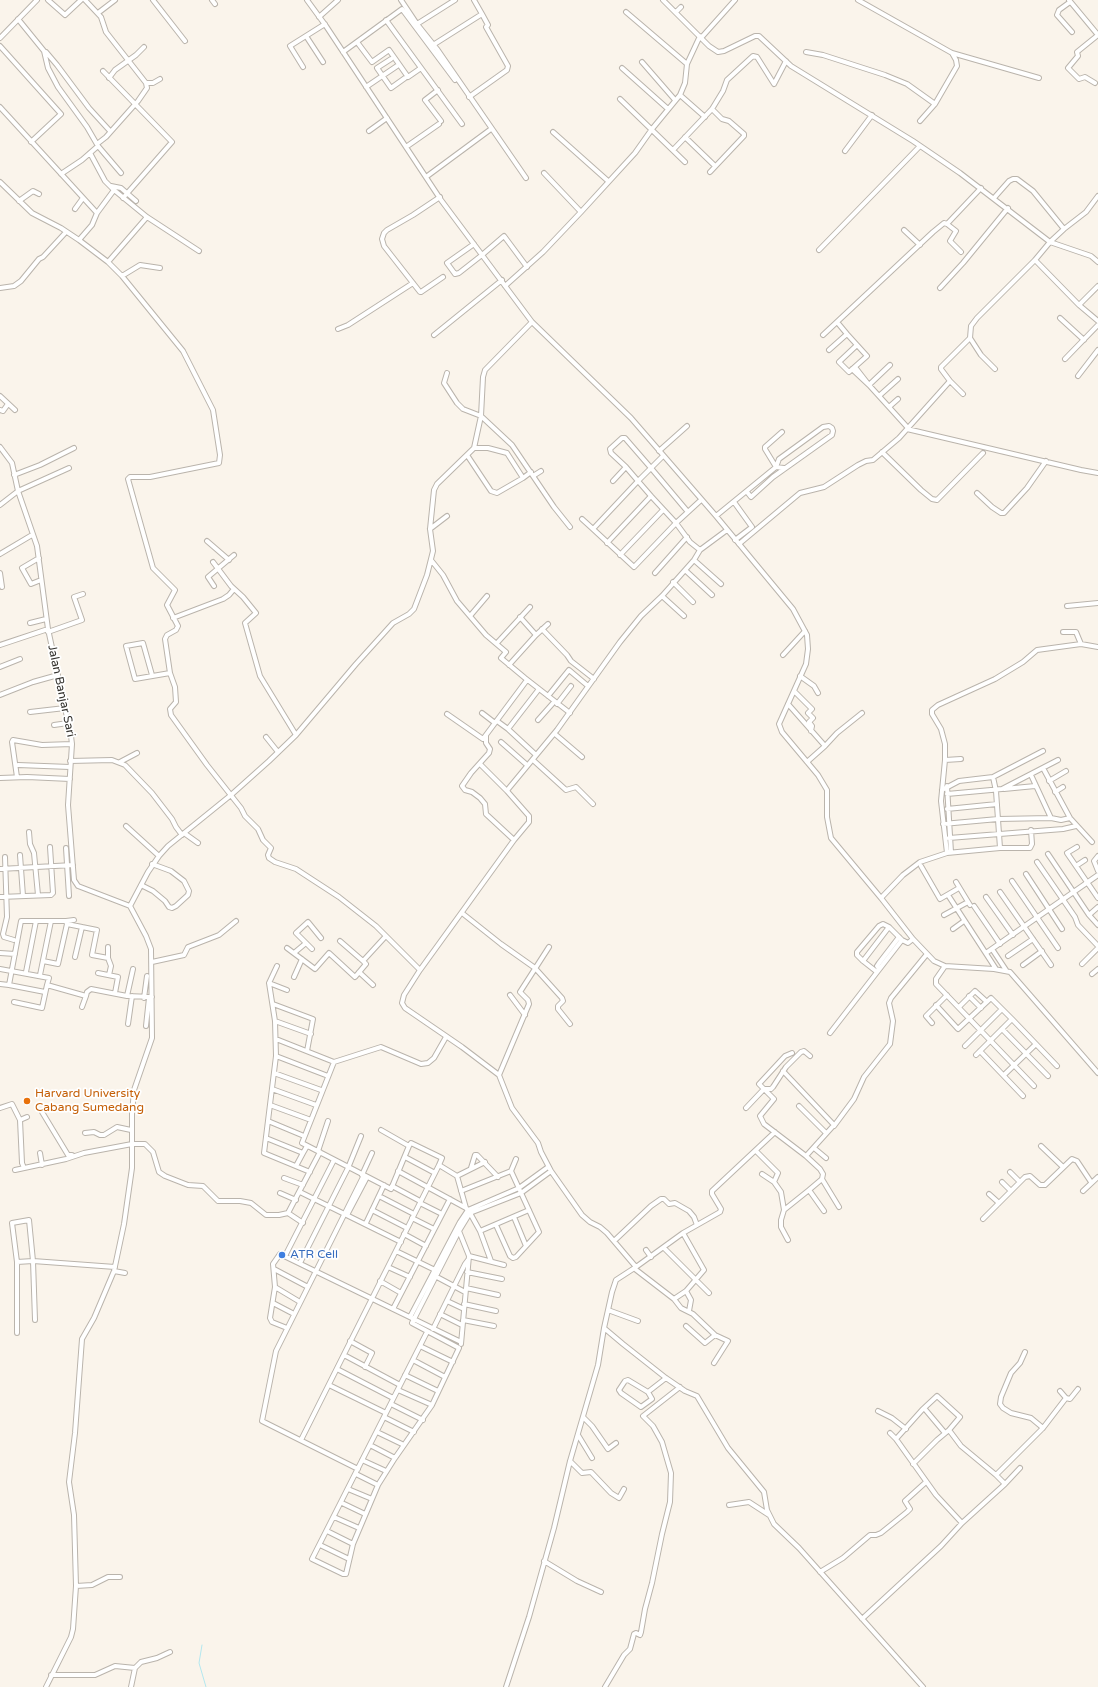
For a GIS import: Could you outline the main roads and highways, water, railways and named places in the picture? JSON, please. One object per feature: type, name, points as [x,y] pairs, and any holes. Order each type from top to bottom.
[{"type":"waterway","points":[[202,1645],[199,1663],[206,1687]]},
{"type":"place","name":"Harvard University Cabang Sumedang","points":[[27,1101]]},
{"type":"place","name":"ATR Cell","points":[[282,1255]]}]
